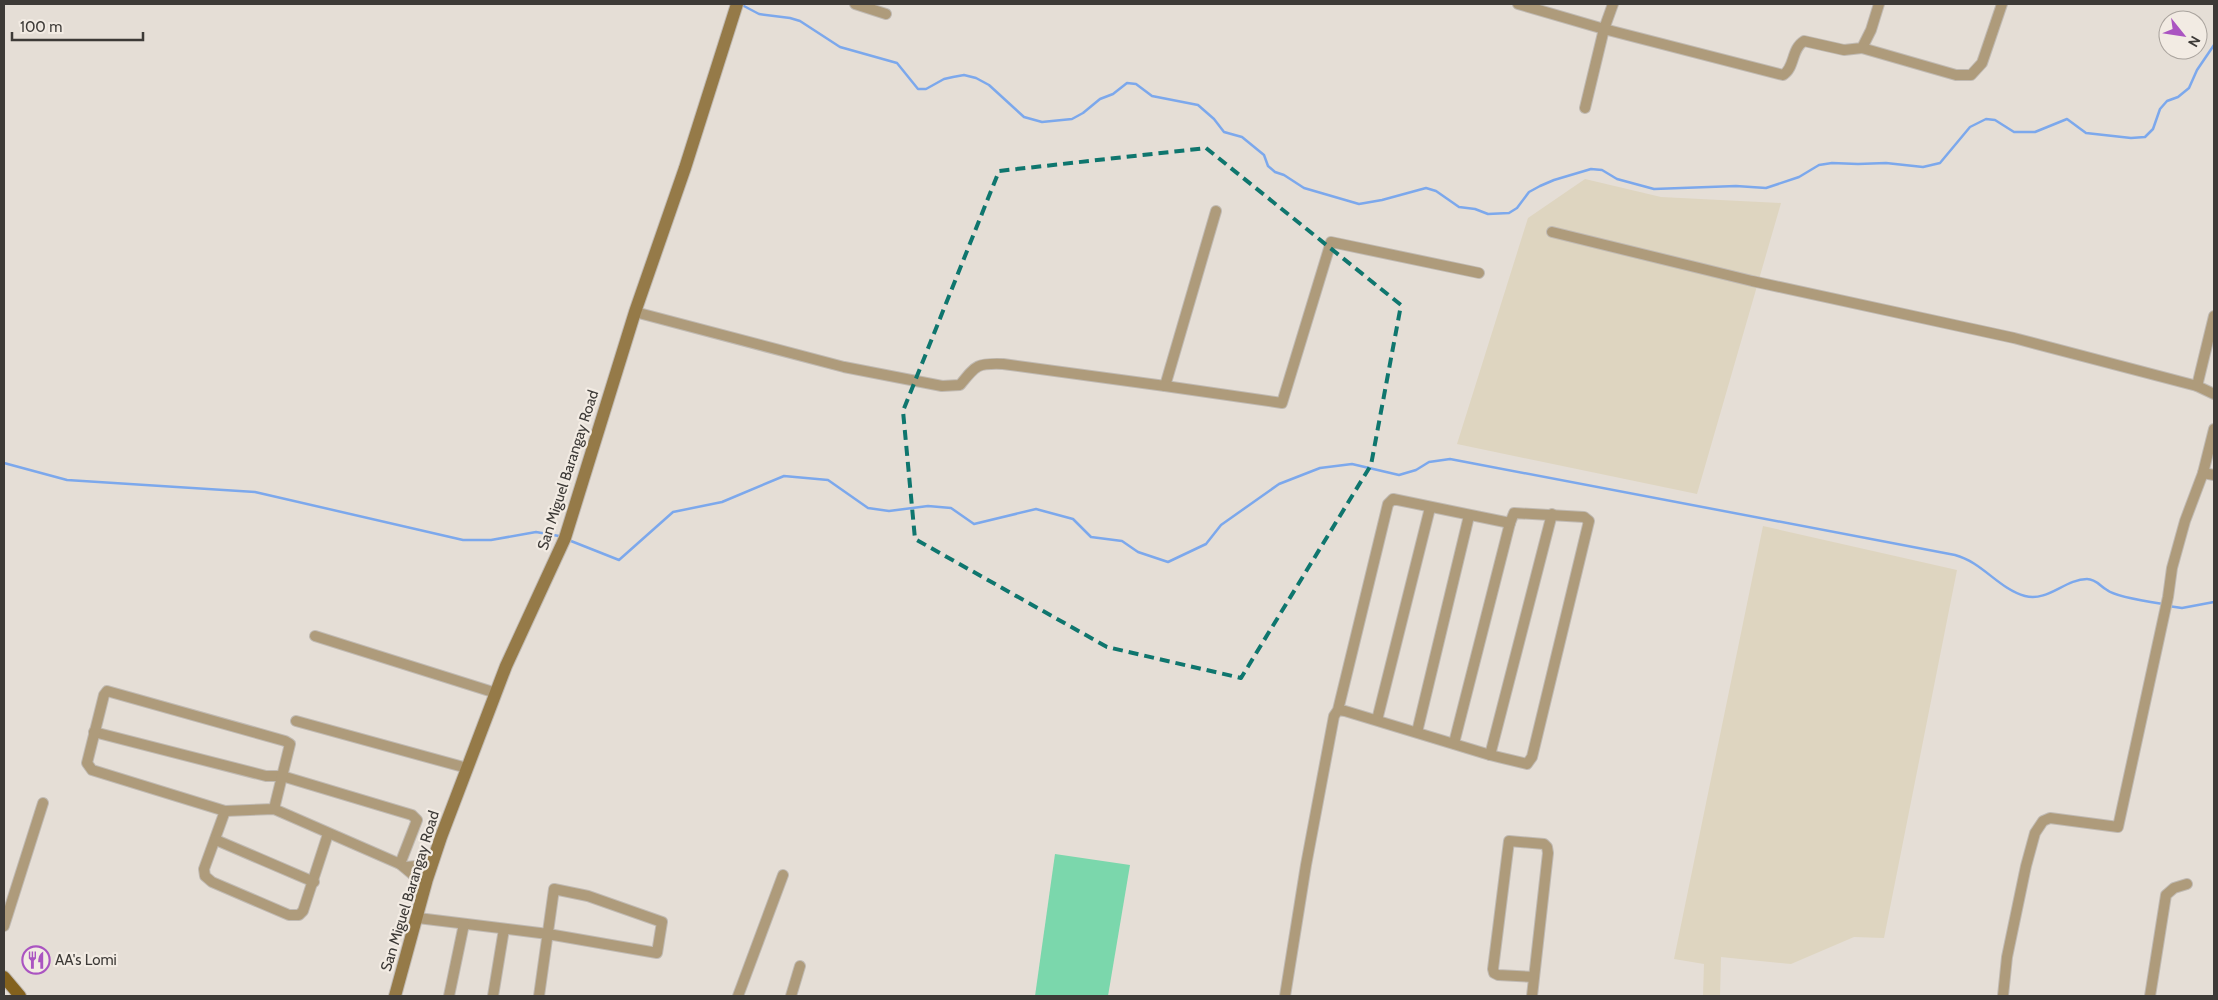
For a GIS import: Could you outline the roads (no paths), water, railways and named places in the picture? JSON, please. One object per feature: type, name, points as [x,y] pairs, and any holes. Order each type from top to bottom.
[{"type":"main road","points":[[4,977],[20,996]]},
{"type":"street","name":"San Miguel Barangay Road","points":[[396,996],[428,875],[467,768],[506,666],[565,538],[635,312],[685,168],[737,4]]},
{"type":"street","points":[[855,4],[886,14]]},
{"type":"street","points":[[1518,4],[1604,30],[1778,75],[1783,75],[1789,71],[1798,45],[1804,41],[1844,50],[1862,48],[1956,76],[1971,74],[1982,63],[2002,4]]},
{"type":"street","points":[[1585,108],[1604,30],[1613,4]]},
{"type":"street","points":[[1862,48],[1871,30],[1879,4]]},
{"type":"street","points":[[1165,386],[1216,211]]},
{"type":"street","points":[[1552,232],[1752,281],[2014,338],[2196,386],[2214,394]]},
{"type":"street","points":[[635,312],[844,367],[942,386],[960,385],[982,363],[1003,364],[1282,403],[1331,242],[1479,273]]},
{"type":"street","points":[[2196,386],[2214,316]]},
{"type":"street","points":[[2003,996],[2008,956],[2026,866],[2035,833],[2043,821],[2050,818],[2118,827],[2168,597],[2172,568],[2203,473],[2214,429]]},
{"type":"street","points":[[2203,473],[2214,476]]},
{"type":"street","points":[[1285,996],[1306,865],[1334,716],[1338,710],[1388,504],[1392,500],[1510,523]]},
{"type":"street","points":[[1377,720],[1430,508]]},
{"type":"street","points":[[1338,710],[1490,755],[1527,764],[1532,757],[1589,528],[1589,521],[1584,517],[1514,513],[1454,743]]},
{"type":"street","points":[[1490,755],[1552,514]]},
{"type":"street","points":[[1417,732],[1469,516]]},
{"type":"street","points":[[315,636],[496,693]]},
{"type":"street","points":[[274,809],[290,744],[107,691],[104,696],[87,763],[92,770],[225,811],[274,809],[403,866],[412,874],[428,875]]},
{"type":"street","points":[[296,721],[467,768]]},
{"type":"street","points":[[94,732],[266,776],[282,776],[412,815],[417,820],[403,866]]},
{"type":"street","points":[[4,926],[43,802]]},
{"type":"street","points":[[225,811],[216,840],[204,868],[206,876],[212,882],[289,915],[299,915],[303,911],[314,882],[328,834]]},
{"type":"street","points":[[216,840],[314,882]]},
{"type":"street","points":[[1532,996],[1548,853],[1547,847],[1544,844],[1509,841],[1493,969],[1494,973],[1498,975],[1534,978]]},
{"type":"street","points":[[738,996],[783,875]]},
{"type":"street","points":[[2150,996],[2166,895],[2174,888],[2187,884]]},
{"type":"street","points":[[418,918],[548,934],[657,953],[662,922],[588,896],[554,889],[548,934],[539,996]]},
{"type":"street","points":[[449,996],[464,924]]},
{"type":"street","points":[[493,996],[504,929]]},
{"type":"street","points":[[791,996],[800,966]]},
{"type":"waterway","points":[[742,5],[759,14],[800,21],[840,47],[897,63],[918,89],[926,89],[944,79],[953,77],[964,75],[976,78],[989,85],[1024,117],[1042,122],[1072,119],[1083,113],[1100,99],[1113,94],[1127,83],[1136,84],[1152,96],[1198,105],[1214,119],[1224,132],[1242,137],[1264,155],[1268,166],[1275,172],[1284,175],[1304,188],[1359,204],[1426,188],[1436,191],[1459,207],[1475,209],[1488,214],[1509,213],[1517,208],[1529,192],[1540,186],[1591,169],[1602,170],[1617,179],[1654,189],[1736,186],[1766,188],[1799,177],[1819,165],[1832,163],[1886,163],[1923,167],[1940,163],[1970,127],[1986,119],[1995,120],[2014,132],[2035,132],[2067,119],[2086,133],[2131,138],[2145,137],[2153,129],[2160,109],[2167,101],[2178,97],[2189,88],[2197,70],[2214,45]]},
{"type":"waterway","points":[[571,541],[619,560],[673,512],[722,502],[784,476],[828,480],[868,508],[889,511],[928,506],[951,508],[974,524],[1036,509],[1073,519],[1091,537],[1122,541],[1138,552],[1168,562],[1206,544],[1221,525],[1279,484],[1320,468],[1352,464],[1399,475],[1416,470],[1429,462],[1450,459],[1955,555],[1974,563],[2007,588],[2025,596],[2041,596],[2071,582],[2090,579],[2111,593],[2163,604]]},
{"type":"waterway","points":[[4,463],[67,480],[255,492],[463,540],[491,540],[536,532],[559,536]]},
{"type":"waterway","points":[[2168,606],[2182,608],[2214,602]]},
{"type":"place","name":"AA's Lomi","points":[[36,960]]}]
